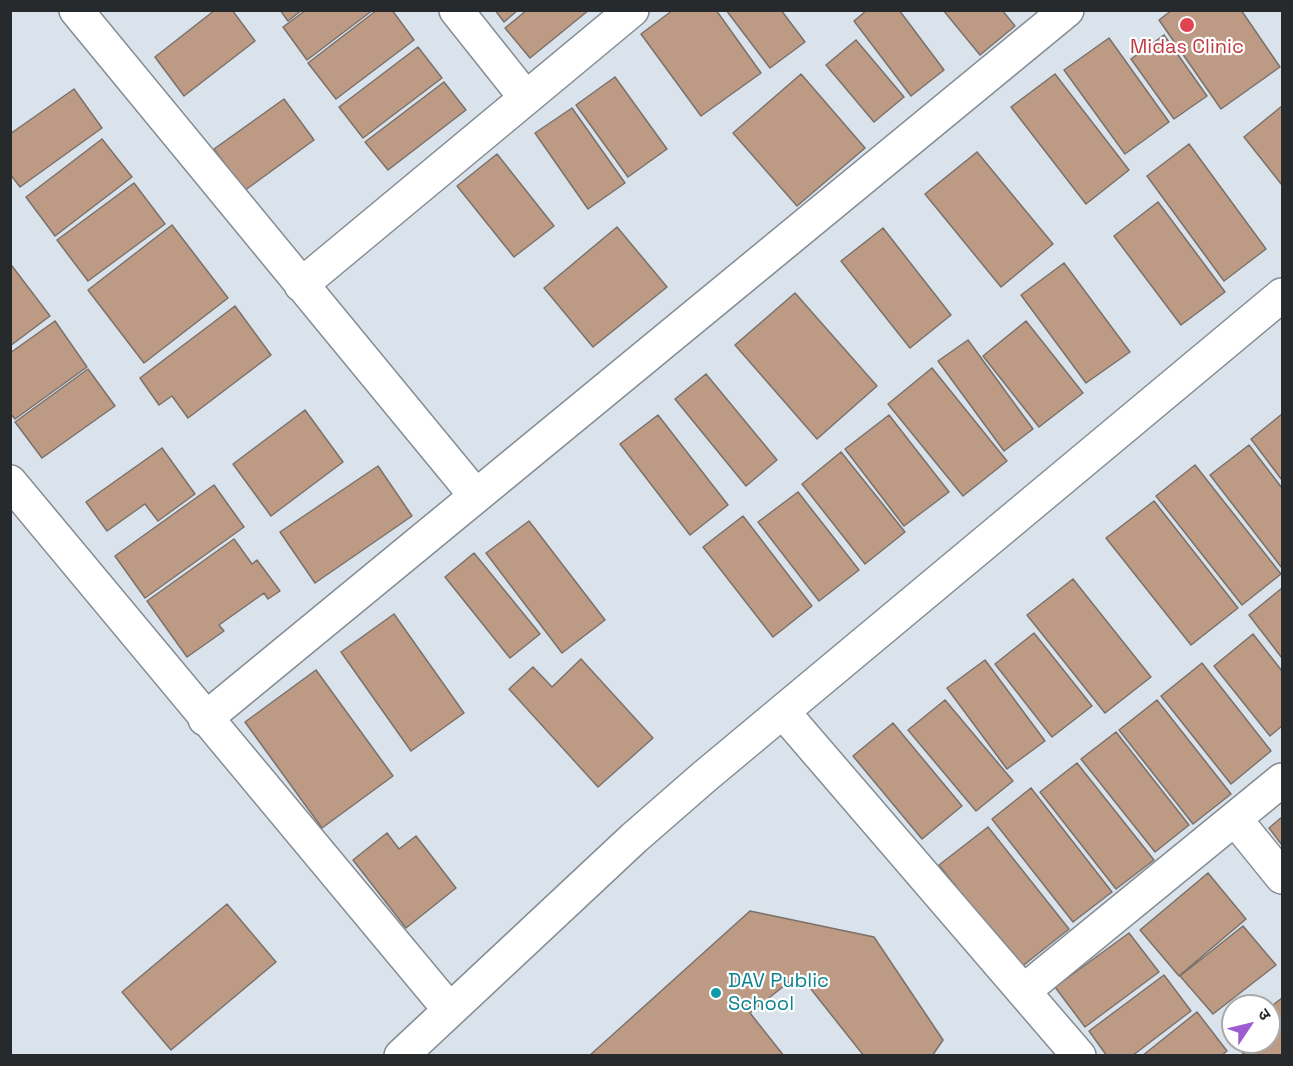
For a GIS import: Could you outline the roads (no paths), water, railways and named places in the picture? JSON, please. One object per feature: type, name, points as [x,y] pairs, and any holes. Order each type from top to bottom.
[{"type":"street","points":[[76,10],[476,496]]},
{"type":"street","points":[[456,10],[526,98]]},
{"type":"street","points":[[302,285],[632,10]]},
{"type":"street","points":[[205,719],[1067,10]]},
{"type":"street","points":[[401,1056],[634,838],[1282,295]]},
{"type":"street","points":[[10,482],[205,719],[449,1009]]},
{"type":"street","points":[[783,712],[1025,990],[1079,1056]]},
{"type":"street","points":[[1025,990],[1282,780]]},
{"type":"street","points":[[1234,819],[1282,877]]},
{"type":"place","name":"Midas Clinic","points":[[1187,25]]},
{"type":"place","name":"DAV Public School","points":[[716,993]]}]
